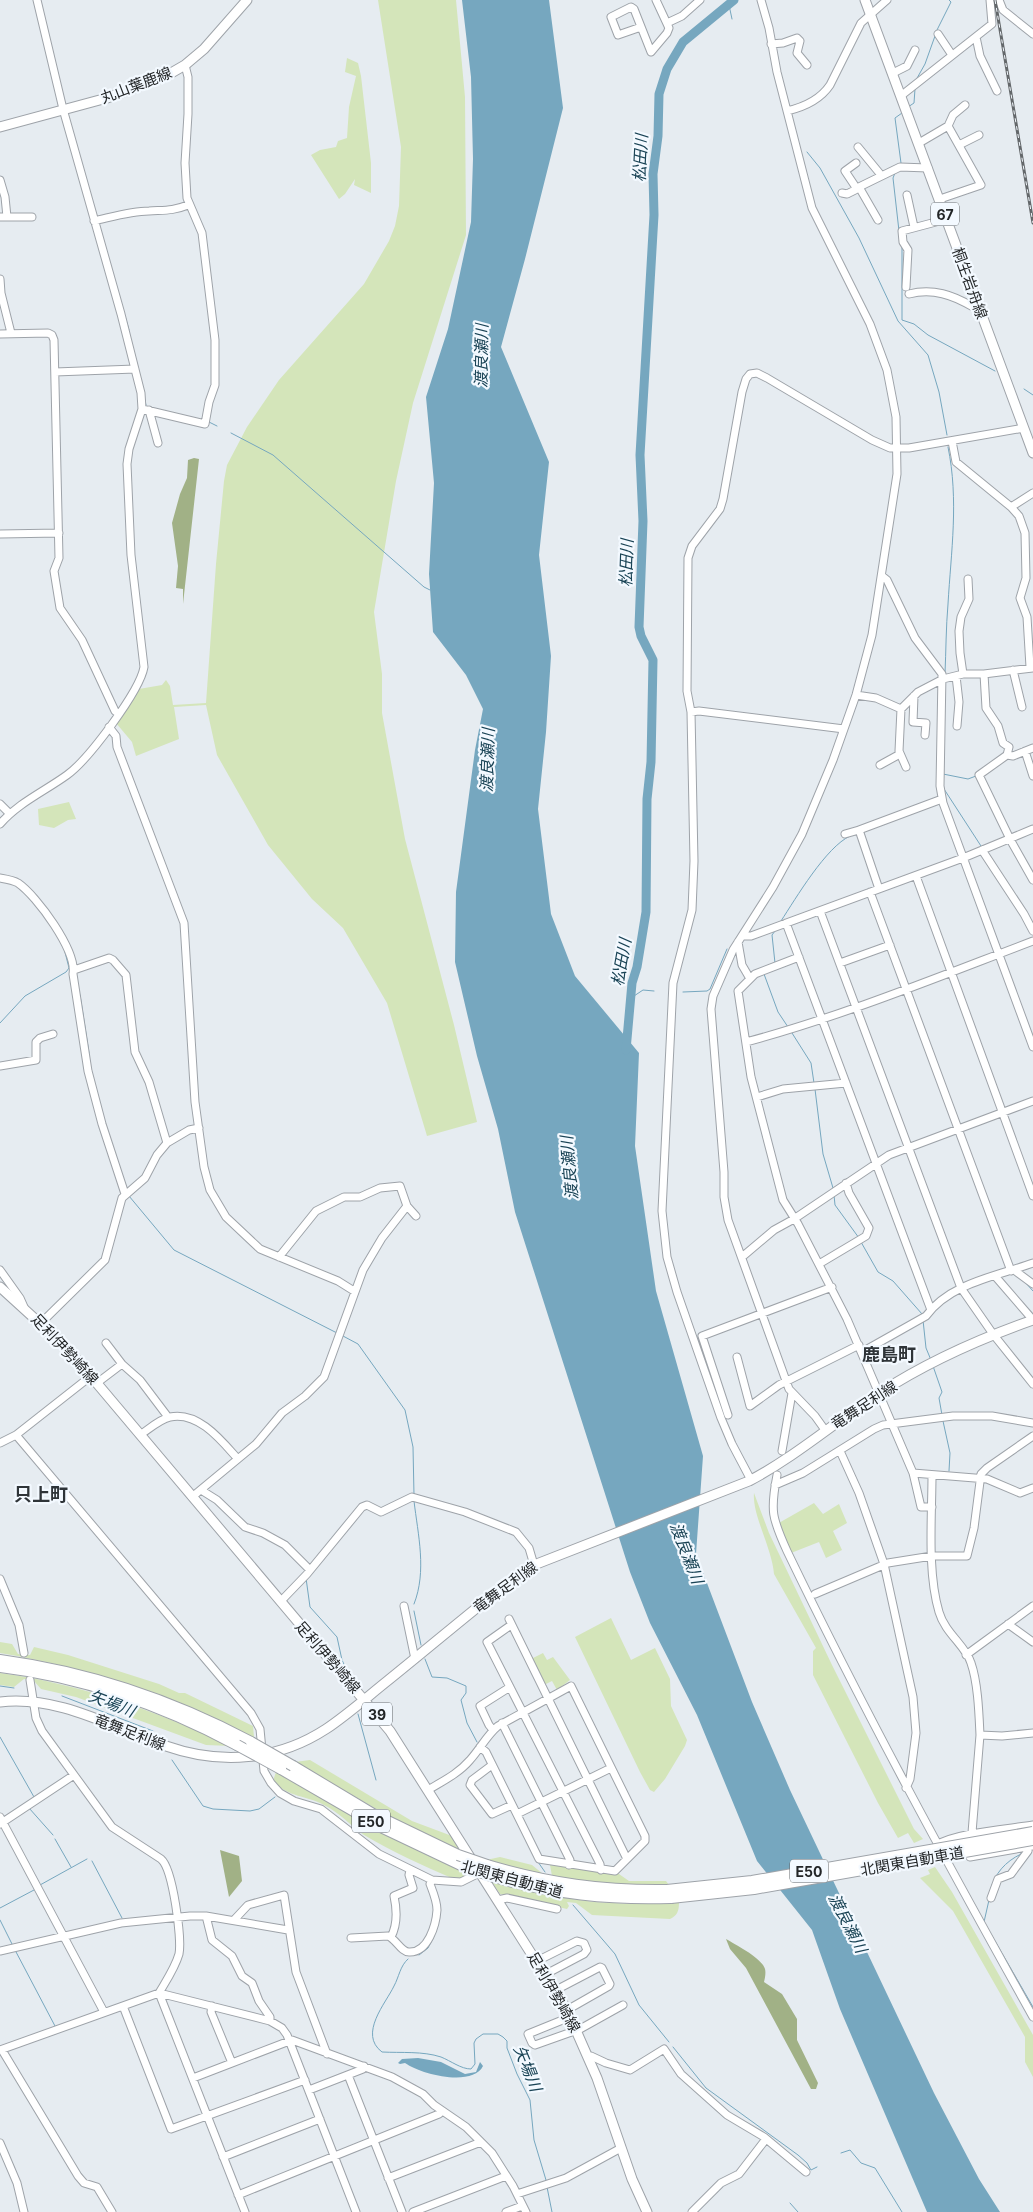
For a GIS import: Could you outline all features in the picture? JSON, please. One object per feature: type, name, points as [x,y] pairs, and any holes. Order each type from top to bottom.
[{"type":"highway","name":"北関東自動車道","points":[[0,1660],[72,1672],[127,1688],[207,1720],[251,1742],[373,1814],[484,1869],[569,1885],[669,1894],[1033,1832]]},
{"type":"highway","name":"北関東自動車道","points":[[0,1667],[68,1680],[129,1698],[177,1715],[238,1744],[384,1828],[463,1866],[494,1877],[568,1894],[610,1898],[754,1889],[1033,1840]]},
{"type":"main road","name":"丸山葉鹿線","points":[[0,127],[107,98],[152,82],[185,65],[204,49],[247,0]]},
{"type":"main road","name":"桐生岩舟線","points":[[865,0],[902,95],[978,305],[1028,431],[1033,453]]},
{"type":"main road","name":"足利伊勢崎線","points":[[0,1287],[42,1322],[68,1349],[390,1730],[428,1790],[484,1869],[498,1900],[556,1990],[577,2030],[647,2212]]},
{"type":"main road","name":"竜舞足利線","points":[[0,1702],[22,1700],[79,1712],[191,1754],[233,1758],[280,1750],[313,1736],[364,1699],[496,1592],[537,1563],[749,1481],[774,1466],[879,1393],[932,1362],[993,1334],[1033,1320]]},
{"type":"main road","name":"竜舞足利線","points":[[0,1706],[34,1703]]},
{"type":"street","points":[[37,0],[63,109],[121,314],[145,410],[158,442]]},
{"type":"street","points":[[641,27],[618,35],[612,17],[631,7],[634,9],[651,52],[669,28],[656,0]]},
{"type":"street","points":[[667,23],[682,16],[700,0]]},
{"type":"street","points":[[761,0],[812,208],[870,324],[887,370],[894,402],[895,492],[872,635],[856,695],[824,784],[802,834],[728,959],[713,996],[711,1010],[725,1204],[728,1220],[786,1382],[792,1393],[811,1411],[825,1430]]},
{"type":"street","points":[[787,111],[801,108],[827,90],[862,23],[887,0]]},
{"type":"street","points":[[902,95],[993,22],[990,0]]},
{"type":"street","points":[[999,0],[1003,10],[1033,34]]},
{"type":"street","points":[[938,34],[952,55]]},
{"type":"street","points":[[976,37],[980,56],[997,92]]},
{"type":"street","points":[[771,44],[783,43],[797,38],[800,41],[797,53],[807,65]]},
{"type":"street","points":[[893,73],[907,66],[915,50]]},
{"type":"street","points":[[145,410],[204,424],[209,402],[215,390],[215,340],[204,243],[200,224],[188,204],[185,163],[188,77],[185,65]]},
{"type":"street","points":[[919,143],[948,126],[953,115],[965,105]]},
{"type":"street","points":[[940,199],[981,185],[948,126]]},
{"type":"street","points":[[959,144],[979,134]]},
{"type":"street","points":[[858,147],[881,175]]},
{"type":"street","points":[[856,163],[845,171],[878,220]]},
{"type":"street","points":[[842,193],[847,194],[900,167],[928,168]]},
{"type":"street","points":[[0,180],[5,197],[4,217],[32,217]]},
{"type":"street","points":[[907,194],[914,227]]},
{"type":"street","points":[[94,220],[150,211],[162,212],[177,209],[188,204]]},
{"type":"street","points":[[906,287],[908,250],[903,242],[902,231],[947,218]]},
{"type":"street","points":[[0,279],[1,293],[11,333]]},
{"type":"street","points":[[909,294],[922,291],[941,292],[957,297],[973,307],[978,305]]},
{"type":"street","points":[[0,334],[48,332],[52,335],[55,372],[59,533],[59,558],[54,571],[60,608],[82,640],[115,712],[118,713]]},
{"type":"street","points":[[55,372],[135,369]]},
{"type":"street","points":[[749,1481],[727,1432],[677,1292],[667,1256],[662,1211],[673,982],[692,910],[694,860],[691,712],[687,691],[688,558],[692,546],[720,509],[724,499],[742,392],[746,379],[750,374],[757,373],[767,378],[886,447],[896,449],[1028,431]]},
{"type":"street","points":[[0,824],[9,813],[76,768],[109,727],[139,684],[144,667],[130,555],[127,464],[129,449],[145,410]]},
{"type":"street","points":[[906,767],[900,754],[901,709],[918,692],[942,679],[959,675],[1032,668],[1027,617],[1020,598],[1026,578],[1024,533],[1019,516],[1011,507],[956,462],[952,441]]},
{"type":"street","points":[[1011,507],[1033,493]]},
{"type":"street","points":[[0,534],[59,533]]},
{"type":"street","points":[[882,576],[887,580],[915,638],[940,670],[942,679],[940,780],[942,799],[1033,1047]]},
{"type":"street","points":[[957,726],[960,617],[969,599],[968,579]]},
{"type":"street","points":[[1013,670],[1022,706]]},
{"type":"street","points":[[984,674],[986,708],[998,726],[1003,742],[1009,747],[1007,756]]},
{"type":"street","points":[[856,695],[876,698],[901,709]]},
{"type":"street","points":[[914,696],[914,722],[926,723],[925,735]]},
{"type":"street","points":[[691,712],[699,711],[844,729]]},
{"type":"street","points":[[109,727],[116,736],[118,747],[184,923],[195,1102],[204,1167],[210,1190],[226,1217],[260,1249],[338,1281],[354,1291]]},
{"type":"street","points":[[1033,748],[1007,756],[979,775],[1033,880]]},
{"type":"street","points":[[1025,751],[1033,776]]},
{"type":"street","points":[[880,765],[900,754]]},
{"type":"street","points":[[845,834],[942,799]]},
{"type":"street","points":[[0,804],[9,813]]},
{"type":"street","points":[[740,939],[916,876],[1033,829]]},
{"type":"street","points":[[859,830],[879,889]]},
{"type":"street","points":[[984,850],[1033,931]]},
{"type":"street","points":[[916,876],[1033,1196]]},
{"type":"street","points":[[0,878],[20,884],[39,905],[64,941],[74,966],[88,1071],[104,1132],[125,1194]]},
{"type":"street","points":[[870,892],[1013,1271],[1033,1284]]},
{"type":"street","points":[[820,911],[961,1288],[993,1334],[1033,1384]]},
{"type":"street","points":[[786,923],[931,1310]]},
{"type":"street","points":[[740,939],[742,964],[750,977]]},
{"type":"street","points":[[746,1042],[794,1029],[857,1007],[1033,941]]},
{"type":"street","points":[[840,963],[890,944]]},
{"type":"street","points":[[799,957],[750,977],[738,991],[757,1097],[783,1200],[832,1287],[860,1349],[913,1473],[921,1507],[932,1507]]},
{"type":"street","points":[[74,970],[109,958],[126,975],[135,1052],[149,1082],[167,1143]]},
{"type":"street","points":[[0,1066],[36,1060],[36,1042],[40,1038],[53,1034]]},
{"type":"street","points":[[757,1097],[782,1089],[846,1083]]},
{"type":"street","points":[[742,1257],[774,1230],[794,1219],[875,1162],[1033,1101]]},
{"type":"street","points":[[42,1322],[105,1260],[122,1198],[125,1194],[133,1190],[145,1178],[155,1159],[167,1143],[189,1130],[198,1128]]},
{"type":"street","points":[[819,1264],[866,1236],[869,1228],[849,1192],[846,1182]]},
{"type":"street","points":[[278,1257],[316,1211],[344,1197],[360,1197],[380,1188],[400,1186],[407,1206],[416,1216]]},
{"type":"street","points":[[192,1497],[256,1444],[282,1413],[306,1396],[324,1377],[363,1270],[382,1238],[407,1206]]},
{"type":"street","points":[[737,1357],[750,1406],[786,1382],[860,1349],[926,1316],[931,1310],[961,1288],[1033,1263]]},
{"type":"street","points":[[0,1270],[20,1298],[24,1307]]},
{"type":"street","points":[[995,1276],[1033,1320]]},
{"type":"street","points":[[728,1415],[702,1336],[832,1287]]},
{"type":"street","points":[[106,1343],[122,1364],[140,1380],[168,1417]]},
{"type":"street","points":[[0,1443],[94,1380],[122,1364]]},
{"type":"street","points":[[782,1451],[792,1393]]},
{"type":"street","points":[[140,1435],[168,1417],[181,1416],[194,1419],[221,1440],[237,1458]]},
{"type":"street","points":[[775,1485],[803,1473],[874,1429],[891,1424],[954,1416],[992,1416],[1033,1423]]},
{"type":"street","points":[[16,1434],[251,1713],[260,1729],[265,1774],[280,1793],[294,1801],[324,1810],[379,1854],[432,1880],[461,1882],[484,1869]]},
{"type":"street","points":[[815,1594],[884,1564],[932,1556],[964,1557],[968,1553],[974,1528],[980,1478],[986,1468],[1033,1436]]},
{"type":"street","points":[[840,1451],[859,1493],[884,1564],[916,1716],[914,1750],[909,1783],[906,1788]]},
{"type":"street","points":[[913,1473],[980,1478],[1020,1493],[1033,1488]]},
{"type":"street","points":[[932,1475],[932,1556],[938,1612],[949,1632],[971,1662],[980,1735],[970,1858],[1030,1848]]},
{"type":"street","points":[[777,1476],[772,1509],[775,1524],[810,1599],[906,1788],[1033,2017]]},
{"type":"street","points":[[201,1490],[217,1500],[245,1527],[263,1533],[284,1545],[310,1570]]},
{"type":"street","points":[[280,1601],[310,1570],[365,1505],[381,1512],[412,1497],[466,1512],[516,1532],[529,1548],[537,1563]]},
{"type":"street","points":[[0,1579],[19,1625],[24,1653]]},
{"type":"street","points":[[404,1606],[415,1659]]},
{"type":"street","points":[[966,1656],[1033,1606]]},
{"type":"street","points":[[601,1870],[600,1864],[524,1711],[487,1642],[510,1622],[627,1858]]},
{"type":"street","points":[[1008,1624],[1033,1642]]},
{"type":"street","points":[[30,1680],[37,1722],[42,1731],[112,1827],[166,1864],[172,1884],[177,1918],[179,1954],[167,1982],[159,1993]]},
{"type":"street","points":[[493,1730],[480,1706],[510,1687]]},
{"type":"street","points":[[428,1790],[456,1773],[472,1758],[480,1747],[493,1730],[502,1723],[569,1687],[572,1688],[646,1838],[615,1870],[601,1870],[539,1859],[485,1750],[480,1747]]},
{"type":"street","points":[[502,1723],[570,1860],[569,1865]]},
{"type":"street","points":[[980,1735],[1002,1736],[1033,1733]]},
{"type":"street","points":[[492,1765],[472,1780],[470,1785],[492,1814],[512,1805]]},
{"type":"street","points":[[516,1814],[611,1768]]},
{"type":"street","points":[[74,1775],[1,1821],[104,2012]]},
{"type":"street","points":[[937,1845],[972,1835],[1033,1825]]},
{"type":"street","points":[[991,1898],[999,1878],[1010,1875],[1030,1848]]},
{"type":"street","points":[[1015,1849],[1020,1862]]},
{"type":"street","points":[[391,1937],[396,1927],[394,1896],[413,1888],[410,1870]]},
{"type":"street","points":[[351,1938],[391,1937],[408,1952],[420,1949],[426,1944],[437,1913],[435,1896],[430,1884],[432,1880]]},
{"type":"street","points":[[234,1920],[248,1905],[284,1895],[288,1930],[302,1991],[328,2054]]},
{"type":"street","points":[[498,1900],[507,1898],[557,1909]]},
{"type":"street","points":[[206,1916],[212,1940],[234,1958],[242,1976],[252,1983],[259,2001],[269,2014],[270,2021]]},
{"type":"street","points":[[0,1951],[121,1923],[177,1918],[206,1916],[288,1930]]},
{"type":"street","points":[[537,1961],[577,1941],[584,1943],[587,1950],[584,1954],[546,1974]]},
{"type":"street","points":[[556,1990],[600,1967],[610,1984],[568,2013],[528,2034],[532,2044],[535,2045],[577,2030],[623,2005]]},
{"type":"street","points":[[159,1993],[245,2212]]},
{"type":"street","points":[[112,2212],[97,2187],[81,2181],[1,2050],[159,1993],[270,2021],[285,2031],[356,2212]]},
{"type":"street","points":[[123,2006],[170,2127],[175,2129],[305,2080]]},
{"type":"street","points":[[212,2006],[211,2012],[232,2063]]},
{"type":"street","points":[[193,2078],[289,2040],[296,2040],[328,2054],[364,2066],[409,2086],[466,2127],[492,2153],[524,2209],[506,2212]]},
{"type":"street","points":[[588,2057],[591,2056],[606,2063],[630,2070],[664,2049],[681,2074],[722,2111],[766,2139],[806,2172]]},
{"type":"street","points":[[309,2090],[363,2069],[364,2066]]},
{"type":"street","points":[[348,2075],[402,2212]]},
{"type":"street","points":[[238,2195],[439,2114],[442,2111]]},
{"type":"street","points":[[223,2157],[320,2119]]},
{"type":"street","points":[[692,2212],[721,2183],[739,2174],[766,2139]]},
{"type":"street","points":[[388,2178],[481,2142]]},
{"type":"street","points":[[0,2143],[17,2183],[24,2212]]},
{"type":"street","points":[[517,2194],[566,2178],[621,2148]]},
{"type":"street","points":[[412,2212],[506,2176]]},
{"type":"green space","points":[[378,0],[456,0],[465,97],[466,235],[413,403],[396,481],[374,612],[382,674],[382,713],[405,839],[454,1025],[477,1122],[427,1136],[387,1003],[343,928],[312,899],[268,845],[217,755],[206,705],[174,707],[179,739],[136,756],[132,742],[116,723],[139,689],[162,685],[166,680],[170,686],[173,705],[206,703],[216,564],[227,465],[247,427],[279,380],[364,284],[389,241],[395,226],[399,206],[401,147]]},
{"type":"green space","points":[[347,58],[358,63],[361,76],[371,163],[371,193],[354,185],[355,179],[345,194],[339,199],[311,155],[320,150],[336,147],[338,141],[347,138],[349,107],[356,76],[345,72]]},
{"type":"green space","points":[[199,459],[183,604],[183,589],[176,588],[178,566],[172,523],[180,494],[187,478],[188,460]]},
{"type":"green space","points":[[69,802],[76,819],[68,820],[54,828],[39,825],[38,809]]},
{"type":"green space","points":[[754,1493],[769,1533],[832,1665],[914,1829],[923,1839],[914,1843],[908,1833],[898,1838],[878,1803],[813,1675],[813,1651],[816,1648],[774,1574],[770,1553],[756,1511]]},
{"type":"green space","points":[[814,1503],[823,1514],[839,1504],[847,1523],[833,1531],[842,1550],[826,1558],[819,1542],[791,1553],[777,1524]]},
{"type":"green space","points":[[611,1618],[631,1660],[655,1648],[670,1679],[671,1706],[687,1740],[665,1779],[654,1792],[650,1790],[640,1772],[575,1637]]},
{"type":"green space","points":[[0,1642],[12,1644],[18,1654],[30,1655],[34,1647],[68,1655],[159,1684],[179,1693],[185,1693],[253,1726],[254,1737],[252,1738],[191,1708],[130,1685],[67,1667],[0,1653]]},
{"type":"green space","points":[[543,1653],[547,1660],[553,1657],[570,1680],[557,1690],[552,1681],[544,1685],[532,1661],[533,1658]]},
{"type":"green space","points":[[0,1673],[60,1684],[118,1700],[175,1721],[231,1746],[206,1745],[76,1697],[41,1689],[34,1681],[24,1679],[14,1687],[0,1685]]},
{"type":"green space","points":[[310,1760],[412,1821],[452,1836],[460,1850],[385,1814],[295,1762]]},
{"type":"green space","points":[[276,1772],[381,1833],[467,1874],[463,1879],[454,1879],[386,1847],[364,1835],[329,1808],[279,1787],[273,1781]]},
{"type":"green space","points":[[220,1850],[239,1856],[242,1881],[229,1897]]},
{"type":"green space","points":[[500,1857],[532,1865],[543,1874],[486,1860]]},
{"type":"green space","points":[[550,1865],[619,1874],[629,1881],[666,1881],[669,1885],[609,1884],[552,1876]]},
{"type":"green space","points":[[935,1867],[952,1892],[1033,2035],[1033,2077],[1025,2062],[1025,2037],[953,1911],[920,1878],[930,1874],[928,1870]]},
{"type":"green space","points":[[492,1882],[558,1897],[594,1902],[633,1904],[679,1903],[679,1908],[676,1915],[670,1919],[592,1915],[576,1903],[567,1902],[569,1906],[567,1909],[500,1894]]},
{"type":"green space","points":[[726,1939],[748,1952],[763,1965],[765,1969],[764,1982],[782,1994],[797,2019],[797,2040],[818,2083],[816,2089],[811,2089],[746,1968],[730,1949]]},
{"type":"water","name":"渡良瀬川","points":[[462,0],[549,0],[563,108],[501,347],[549,462],[539,555],[551,656],[538,809],[551,914],[575,976],[639,1053],[635,1146],[656,1291],[703,1456],[696,1554],[752,1702],[790,1790],[934,2093],[979,2179],[1000,2212],[927,2212],[840,2009],[812,1930],[757,1861],[697,1715],[650,1623],[630,1572],[515,1212],[498,1129],[477,1056],[455,962],[456,892],[475,750],[483,709],[466,675],[433,632],[429,574],[434,483],[426,397],[448,329],[471,222],[473,159],[471,77]]},
{"type":"water","points":[[418,2058],[441,2062],[465,2074],[476,2072],[480,2062],[483,2066],[477,2072],[469,2076],[447,2077],[423,2071],[405,2063],[398,2063],[402,2059]]},
{"type":"waterway","name":"松田川","points":[[626,1050],[632,983],[637,967],[646,912],[647,799],[651,762],[653,660],[641,636],[639,627],[643,521],[640,455],[654,215],[653,174],[658,136],[659,94],[667,69],[683,42],[734,0]]},
{"type":"waterway","points":[[936,32],[951,2],[949,0]]},
{"type":"waterway","points":[[729,5],[732,19]]},
{"type":"waterway","points":[[916,80],[925,64],[935,36]]},
{"type":"waterway","points":[[908,107],[914,103],[915,89]]},
{"type":"waterway","points":[[901,163],[895,118],[902,113]]},
{"type":"waterway","points":[[807,152],[820,168],[859,238],[898,321],[928,355],[939,392],[947,435]]},
{"type":"waterway","points":[[895,173],[893,178],[899,231]]},
{"type":"waterway","points":[[902,247],[902,320],[914,324],[928,335],[995,371]]},
{"type":"waterway","points":[[125,316],[129,330]]},
{"type":"waterway","points":[[1024,389],[1033,395]]},
{"type":"waterway","points":[[144,397],[146,405]]},
{"type":"waterway","points":[[209,422],[217,426]]},
{"type":"waterway","points":[[231,433],[273,455],[424,587],[430,590]]},
{"type":"waterway","points":[[945,674],[954,506],[948,447]]},
{"type":"waterway","points":[[943,774],[968,779],[976,776]]},
{"type":"waterway","points":[[944,789],[981,846]]},
{"type":"waterway","points":[[781,921],[822,862],[831,851],[850,836]]},
{"type":"waterway","points":[[775,931],[772,935],[775,963]]},
{"type":"waterway","points":[[683,992],[707,991],[710,989],[727,949]]},
{"type":"waterway","points":[[0,1023],[25,996],[66,972],[69,968],[65,952]]},
{"type":"waterway","points":[[764,974],[778,1012],[788,1027]]},
{"type":"waterway","points":[[631,998],[643,990],[654,991]]},
{"type":"waterway","points":[[80,995],[89,1053]]},
{"type":"waterway","points":[[792,1033],[811,1063],[814,1083]]},
{"type":"waterway","points":[[815,1089],[823,1154],[833,1188]]},
{"type":"waterway","points":[[834,1195],[835,1205],[859,1238]]},
{"type":"waterway","points":[[129,1196],[174,1250],[337,1333]]},
{"type":"waterway","points":[[861,1242],[878,1272],[893,1281],[922,1314]]},
{"type":"waterway","points":[[0,1276],[10,1289]]},
{"type":"waterway","points":[[1024,1281],[1033,1291]]},
{"type":"waterway","points":[[923,1320],[926,1348],[931,1360]]},
{"type":"waterway","points":[[343,1336],[358,1344],[405,1410],[413,1447],[414,1495]]},
{"type":"waterway","points":[[933,1366],[942,1392],[939,1398],[942,1415]]},
{"type":"waterway","points":[[943,1421],[950,1453],[949,1471]]},
{"type":"waterway","points":[[160,1451],[189,1486]]},
{"type":"waterway","points":[[414,1501],[421,1566],[418,1591],[414,1604]]},
{"type":"waterway","points":[[306,1578],[310,1607],[337,1637],[342,1660],[349,1675]]},
{"type":"waterway","points":[[414,1611],[421,1645]]},
{"type":"waterway","points":[[425,1659],[432,1677],[447,1678],[466,1686],[466,1693],[461,1700],[467,1723],[477,1742]]},
{"type":"waterway","points":[[0,1686],[14,1688]]},
{"type":"waterway","name":"矢場川","points":[[62,1696],[153,1731]]},
{"type":"waterway","points":[[358,1714],[376,1780]]},
{"type":"waterway","points":[[0,1737],[34,1797]]},
{"type":"waterway","name":"矢場川","points":[[172,1760],[203,1806],[213,1809],[250,1811],[259,1809],[275,1797]]},
{"type":"waterway","points":[[29,1808],[53,1835]]},
{"type":"waterway","name":"矢場川","points":[[337,1817],[372,1844]]},
{"type":"waterway","points":[[55,1839],[71,1867]]},
{"type":"waterway","points":[[990,1891],[1001,1869],[1021,1854],[1022,1851]]},
{"type":"waterway","points":[[40,1885],[87,1859]]},
{"type":"waterway","points":[[92,1861],[122,1918]]},
{"type":"waterway","points":[[538,1862],[545,1872]]},
{"type":"waterway","points":[[0,1908],[34,1890]]},
{"type":"waterway","points":[[984,1922],[989,1900]]},
{"type":"waterway","points":[[573,1905],[615,1954],[639,2005],[669,2042]]},
{"type":"waterway","points":[[0,1920],[12,1944]]},
{"type":"waterway","name":"矢場川","points":[[419,1955],[428,1948],[434,1936]]},
{"type":"waterway","points":[[992,1936],[1033,2007]]},
{"type":"waterway","points":[[15,1950],[55,2026]]},
{"type":"waterway","name":"矢場川","points":[[408,1959],[403,1965],[376,2019],[373,2028],[375,2045],[382,2052],[434,2055],[464,2068],[471,2069],[475,2064],[474,2043],[476,2039],[483,2034],[498,2034],[503,2037],[507,2041],[507,2048],[517,2074],[530,2100],[534,2140],[546,2180]]},
{"type":"waterway","points":[[673,2047],[706,2088],[798,2155],[807,2163],[811,2170],[817,2167]]},
{"type":"waterway","points":[[841,2153],[850,2150],[861,2163],[875,2168],[902,2212]]},
{"type":"waterway","name":"矢場川","points":[[547,2187],[552,2212]]},
{"type":"waterway","points":[[790,2203],[798,2212]]},
{"type":"railway","points":[[995,0],[1033,223]]},
{"type":"district","name":"鹿島町","points":[[889,1354]]},
{"type":"district","name":"只上町","points":[[41,1494]]}]
